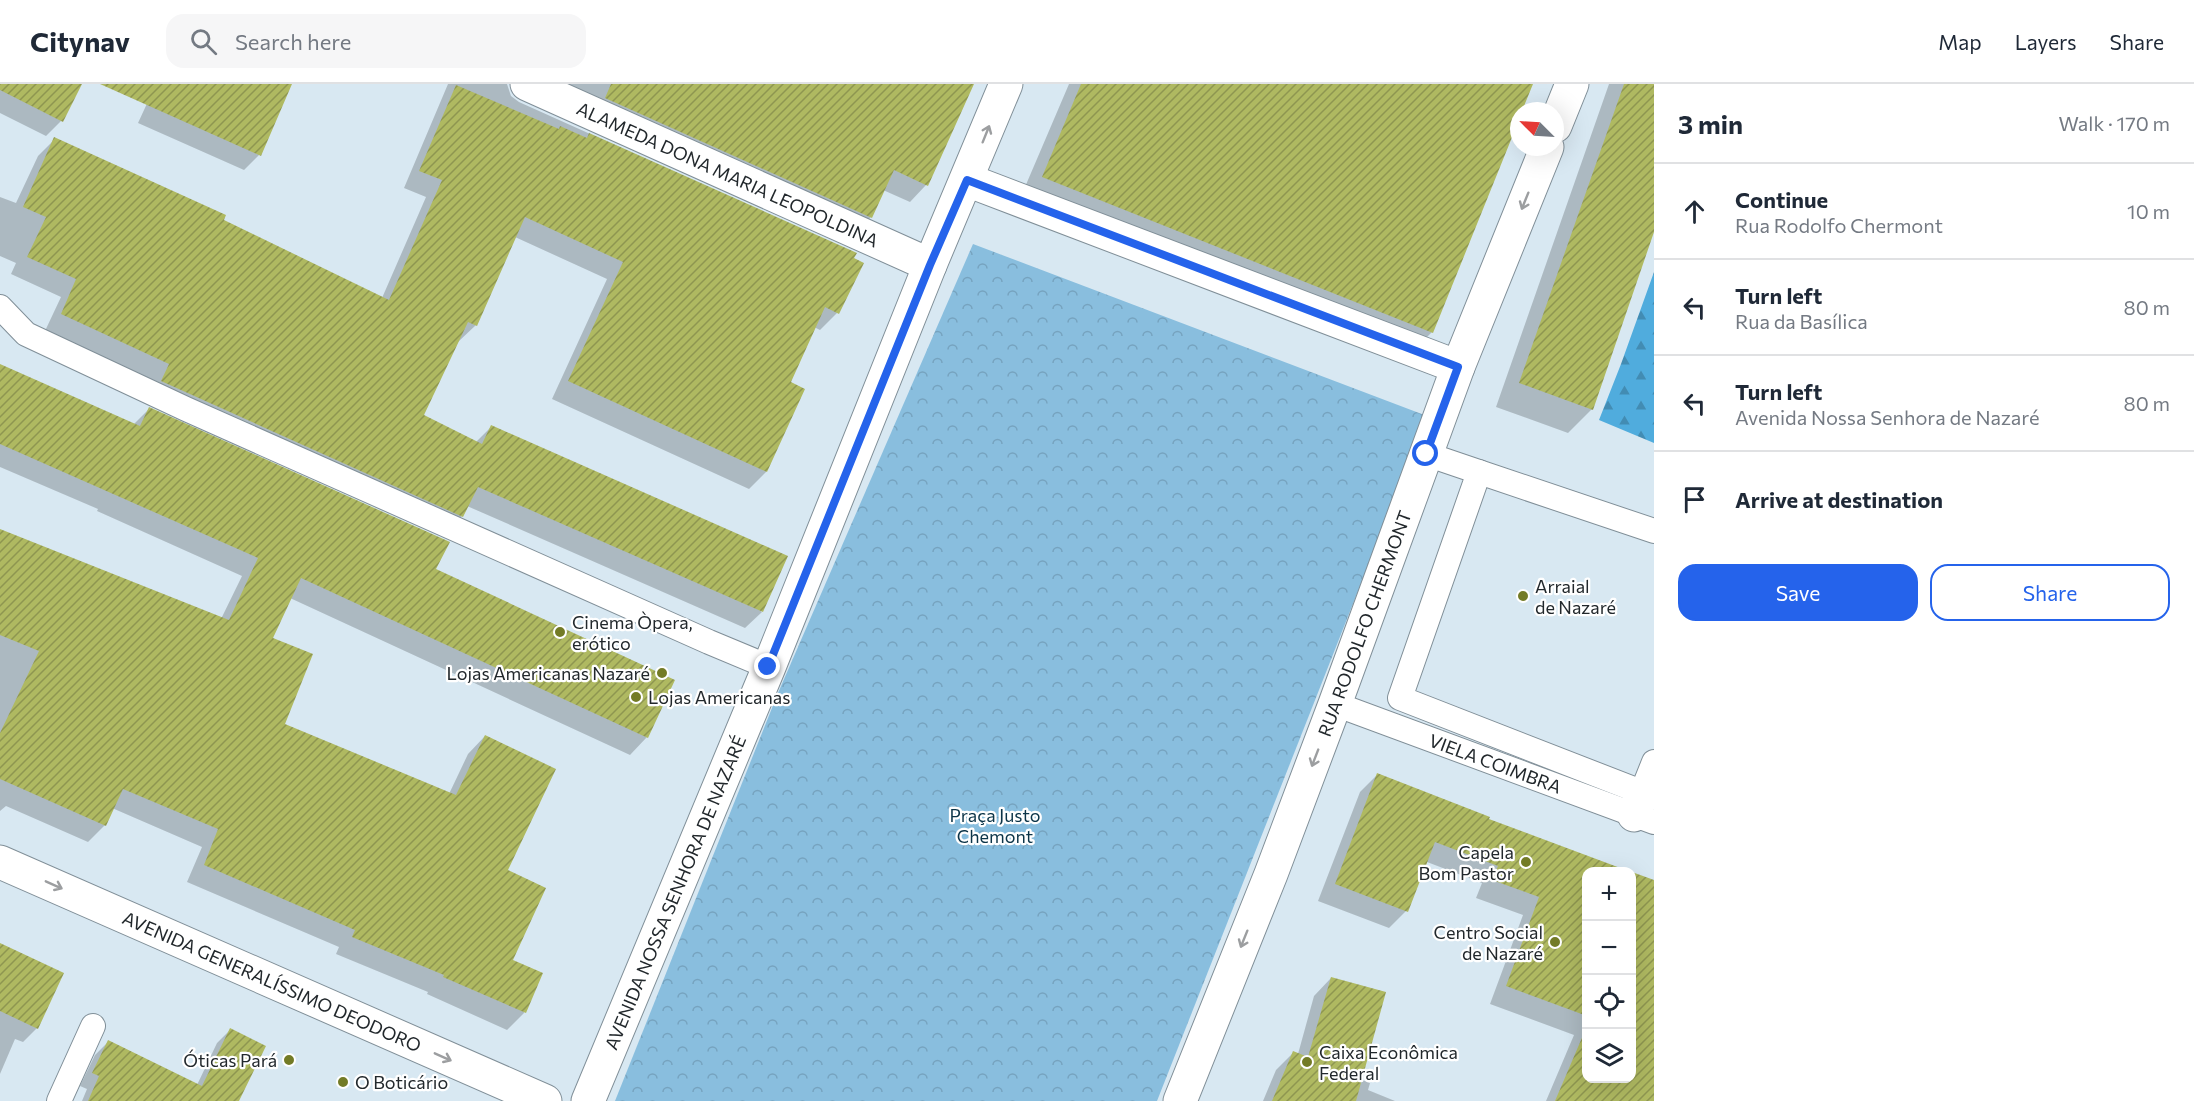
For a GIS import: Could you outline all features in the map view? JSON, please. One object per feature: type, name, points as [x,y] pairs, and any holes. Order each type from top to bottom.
[{"type":"street","name":"ALAMEDA DONA MARIA LEOPOLDINA","points":[[527,84],[930,265]]},
{"type":"street","name":"AVENIDA NOSSA SENHORA DE NAZARÉ","points":[[588,1101],[1006,84]]},
{"type":"street","points":[[1564,104],[1572,84]]},
{"type":"street","name":"RUA RODOLFO CHERMONT","points":[[1180,1101],[1271,874],[1458,367],[1542,156]]},
{"type":"street","points":[[967,180],[1458,367]]},
{"type":"street","name":"AVENIDA GENERALÍSSIMO DEODORO","points":[[0,861],[545,1101]]},
{"type":"lane","points":[[0,307],[26,334],[144,389],[768,667]]},
{"type":"lane","points":[[1426,454],[1654,531]]},
{"type":"lane","points":[[1479,472],[1400,698],[1646,807],[1654,762]]},
{"type":"lane","name":"VIELA COIMBRA","points":[[1335,705],[1646,807]]},
{"type":"lane","points":[[59,1101],[93,1026]]},
{"type":"green space","name":"Praça Justo Chemont","points":[[973,244],[1427,416],[1157,1101],[615,1101],[778,693]]},
{"type":"green space","points":[[1654,272],[1654,443],[1599,420]]},
{"type":"building","points":[[0,84],[82,84],[63,122],[0,90]]},
{"type":"building","points":[[100,84],[292,84],[261,156]]},
{"type":"building","points":[[611,84],[974,84],[928,186],[894,170],[872,218],[605,98]]},
{"type":"building","points":[[1081,84],[1533,84],[1526,102],[1510,102],[1510,142],[1433,333],[1042,177]]},
{"type":"building","points":[[1624,84],[1654,84],[1654,232],[1593,410],[1519,383]]},
{"type":"building","points":[[456,85],[559,129],[560,126],[587,138],[589,133],[857,253],[854,258],[864,263],[839,314],[825,307],[791,382],[805,389],[767,472],[568,381],[623,262],[525,217],[477,326],[468,322],[424,415],[482,444],[491,425],[788,556],[763,612],[478,487],[463,517],[161,381],[169,364],[61,314],[76,279],[27,257],[46,217],[23,207],[54,137],[226,215],[224,220],[389,300],[442,180],[419,171]]},
{"type":"building","points":[[0,364],[140,426],[149,407],[450,542],[436,569],[675,680],[648,738],[301,578],[273,638],[313,654],[285,724],[456,795],[485,735],[556,769],[508,870],[546,888],[513,960],[543,973],[526,1013],[443,977],[444,975],[352,937],[355,930],[204,865],[218,829],[123,789],[106,826],[0,779],[0,733],[39,651],[0,635],[0,529],[229,620],[258,558],[0,444]]},
{"type":"building","points":[[1377,773],[1490,817],[1489,819],[1618,867],[1582,867],[1582,1014],[1506,986],[1539,897],[1492,880],[1498,866],[1435,842],[1408,912],[1335,884]]},
{"type":"building","points":[[1636,873],[1654,880],[1654,1101],[1555,1101],[1582,1038],[1582,1083],[1636,1083]]},
{"type":"building","points":[[0,943],[64,973],[38,1029],[0,1011]]},
{"type":"building","points":[[1331,977],[1386,992],[1356,1101],[1272,1101],[1293,1051],[1308,1057]]},
{"type":"building","points":[[230,1028],[266,1046],[239,1101],[88,1101],[99,1076],[92,1073],[108,1040],[202,1086]]},
{"type":"place","name":"Arraial de Nazaré","points":[[1523,596]]},
{"type":"place","name":"Cinema Òpera, erótico","points":[[560,632]]},
{"type":"place","name":"Lojas Americanas Nazaré","points":[[662,673]]},
{"type":"place","name":"Lojas Americanas","points":[[636,697]]},
{"type":"place","name":"Capela Bom Pastor","points":[[1526,862]]},
{"type":"place","name":"Centro Social de Nazaré","points":[[1555,942]]},
{"type":"place","name":"Óticas Pará","points":[[289,1060]]},
{"type":"place","name":"Caixa Econômica Federal","points":[[1307,1062]]},
{"type":"place","name":"O Boticário","points":[[343,1082]]},
{"type":"route","points":[[768,667],[930,265],[967,180],[1458,367],[1426,454]]}]
